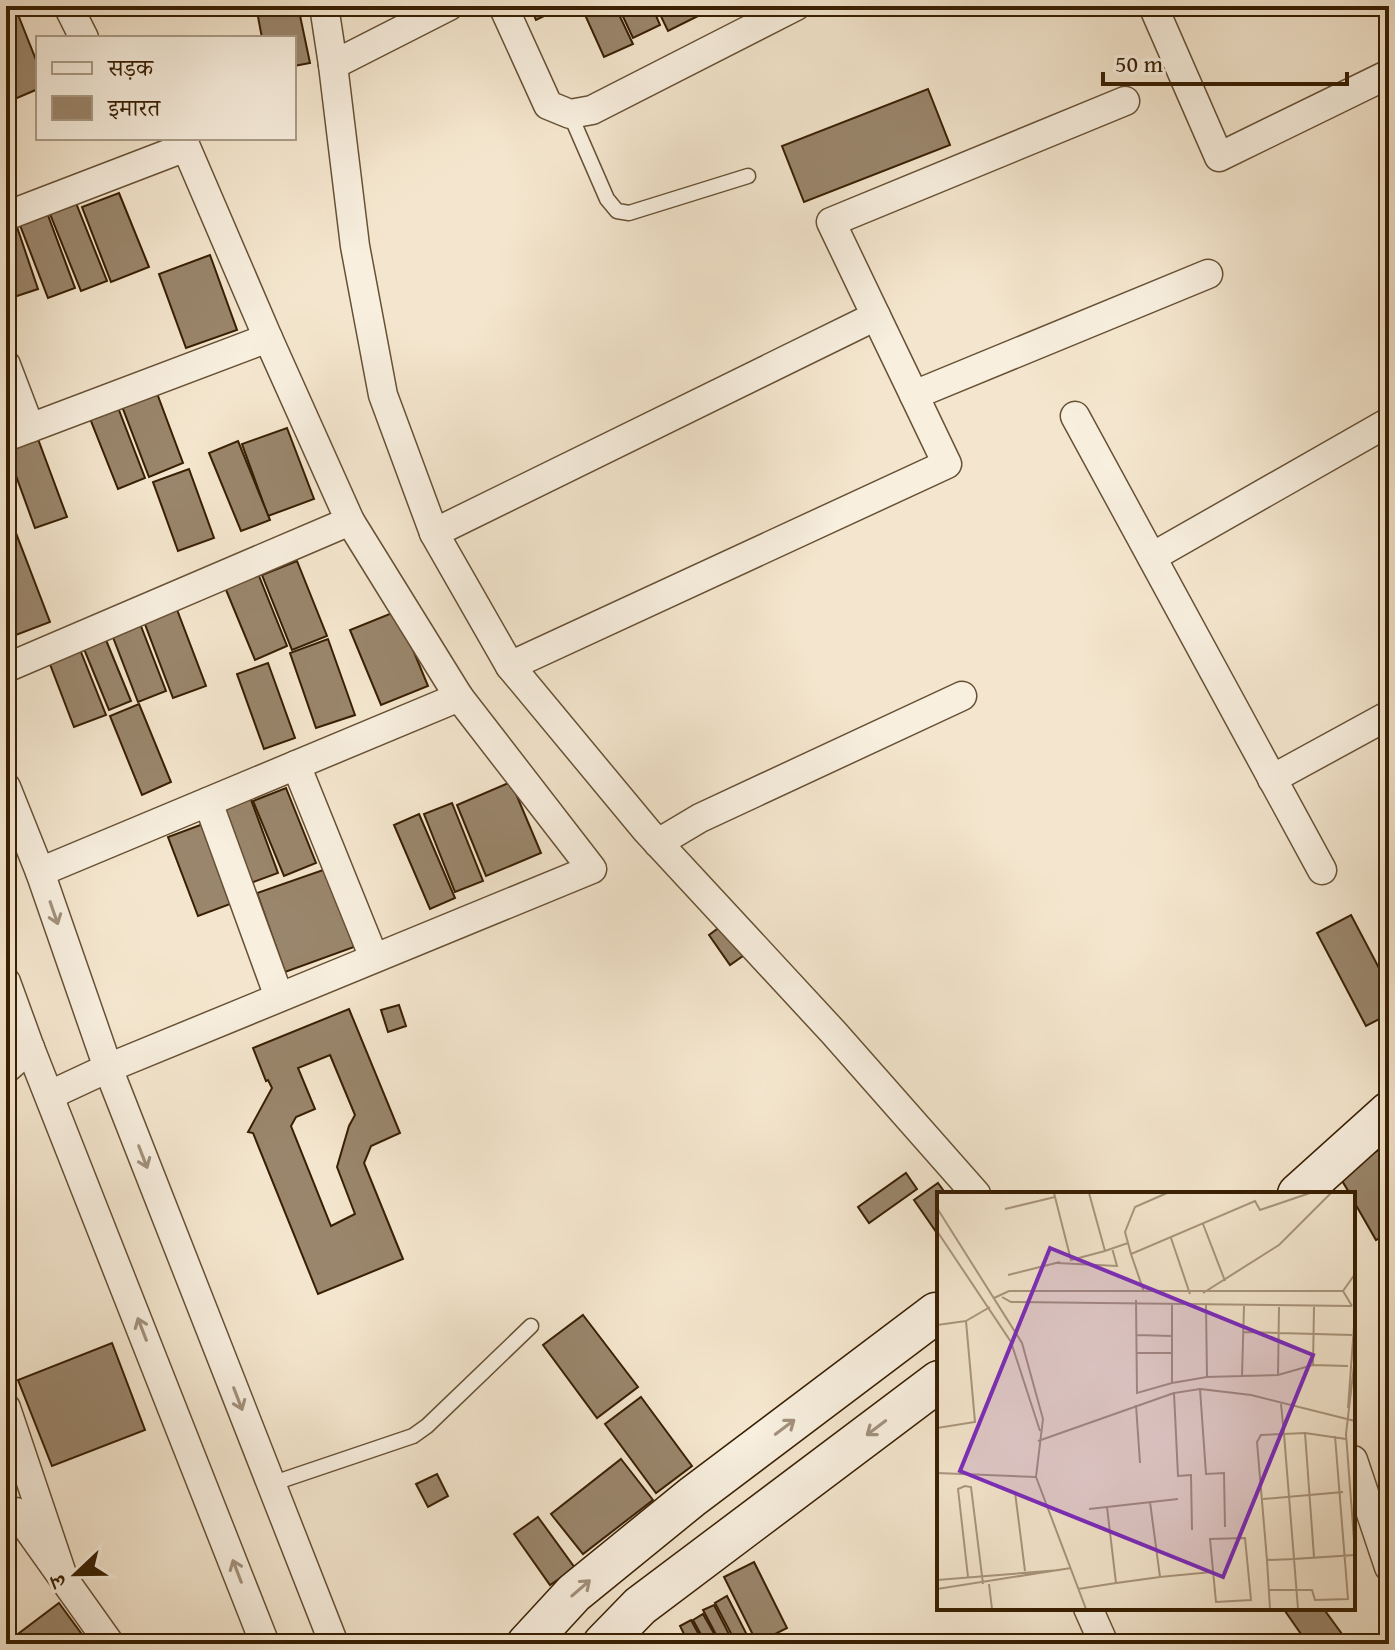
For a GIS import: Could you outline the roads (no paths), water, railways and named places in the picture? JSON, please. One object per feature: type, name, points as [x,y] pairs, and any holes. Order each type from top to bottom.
[{"type":"street","points":[[68,6],[83,36]]},
{"type":"street","points":[[324,6],[355,246],[383,395],[434,533],[510,666],[658,843],[834,1033],[974,1192]]},
{"type":"street","points":[[333,65],[449,6]]},
{"type":"street","points":[[503,6],[548,105],[570,114],[592,110],[796,6]]},
{"type":"street","points":[[1153,6],[1219,157],[1389,74]]},
{"type":"street","points":[[510,666],[947,464],[831,222],[1125,101]]},
{"type":"street","points":[[6,216],[181,142],[350,521],[459,697],[592,869],[108,1068],[50,1095]]},
{"type":"street","points":[[914,395],[1208,274]]},
{"type":"street","points":[[434,533],[876,316]]},
{"type":"street","points":[[6,365],[18,432],[268,338]]},
{"type":"street","points":[[1075,416],[1322,870]]},
{"type":"street","points":[[1152,557],[1389,422]]},
{"type":"street","points":[[6,668],[350,521]]},
{"type":"street","points":[[658,843],[700,818],[962,696]]},
{"type":"street","points":[[40,872],[459,697]]},
{"type":"street","points":[[1272,779],[1389,715]]},
{"type":"street","points":[[296,765],[374,958]]},
{"type":"street","points":[[6,787],[40,872],[108,1068],[334,1644]]},
{"type":"street","points":[[208,802],[279,997]]},
{"type":"street","points":[[6,982],[265,1644]]},
{"type":"street","points":[[6,1069],[30,1048]]},
{"type":"street","points":[[1300,1192],[1389,1112]]},
{"type":"street","points":[[527,1644],[574,1593],[692,1497],[937,1313]]},
{"type":"street","points":[[603,1644],[640,1606],[937,1383]]},
{"type":"street","points":[[6,1408],[64,1580]]},
{"type":"street","points":[[1355,1466],[1389,1567]]},
{"type":"street","points":[[9,1510],[110,1644]]},
{"type":"street","points":[[1089,1610],[1104,1644]]},
{"type":"lane","points":[[570,114],[607,199],[617,211],[629,213],[748,176]]},
{"type":"lane","points":[[271,1484],[413,1436],[531,1326]]}]
